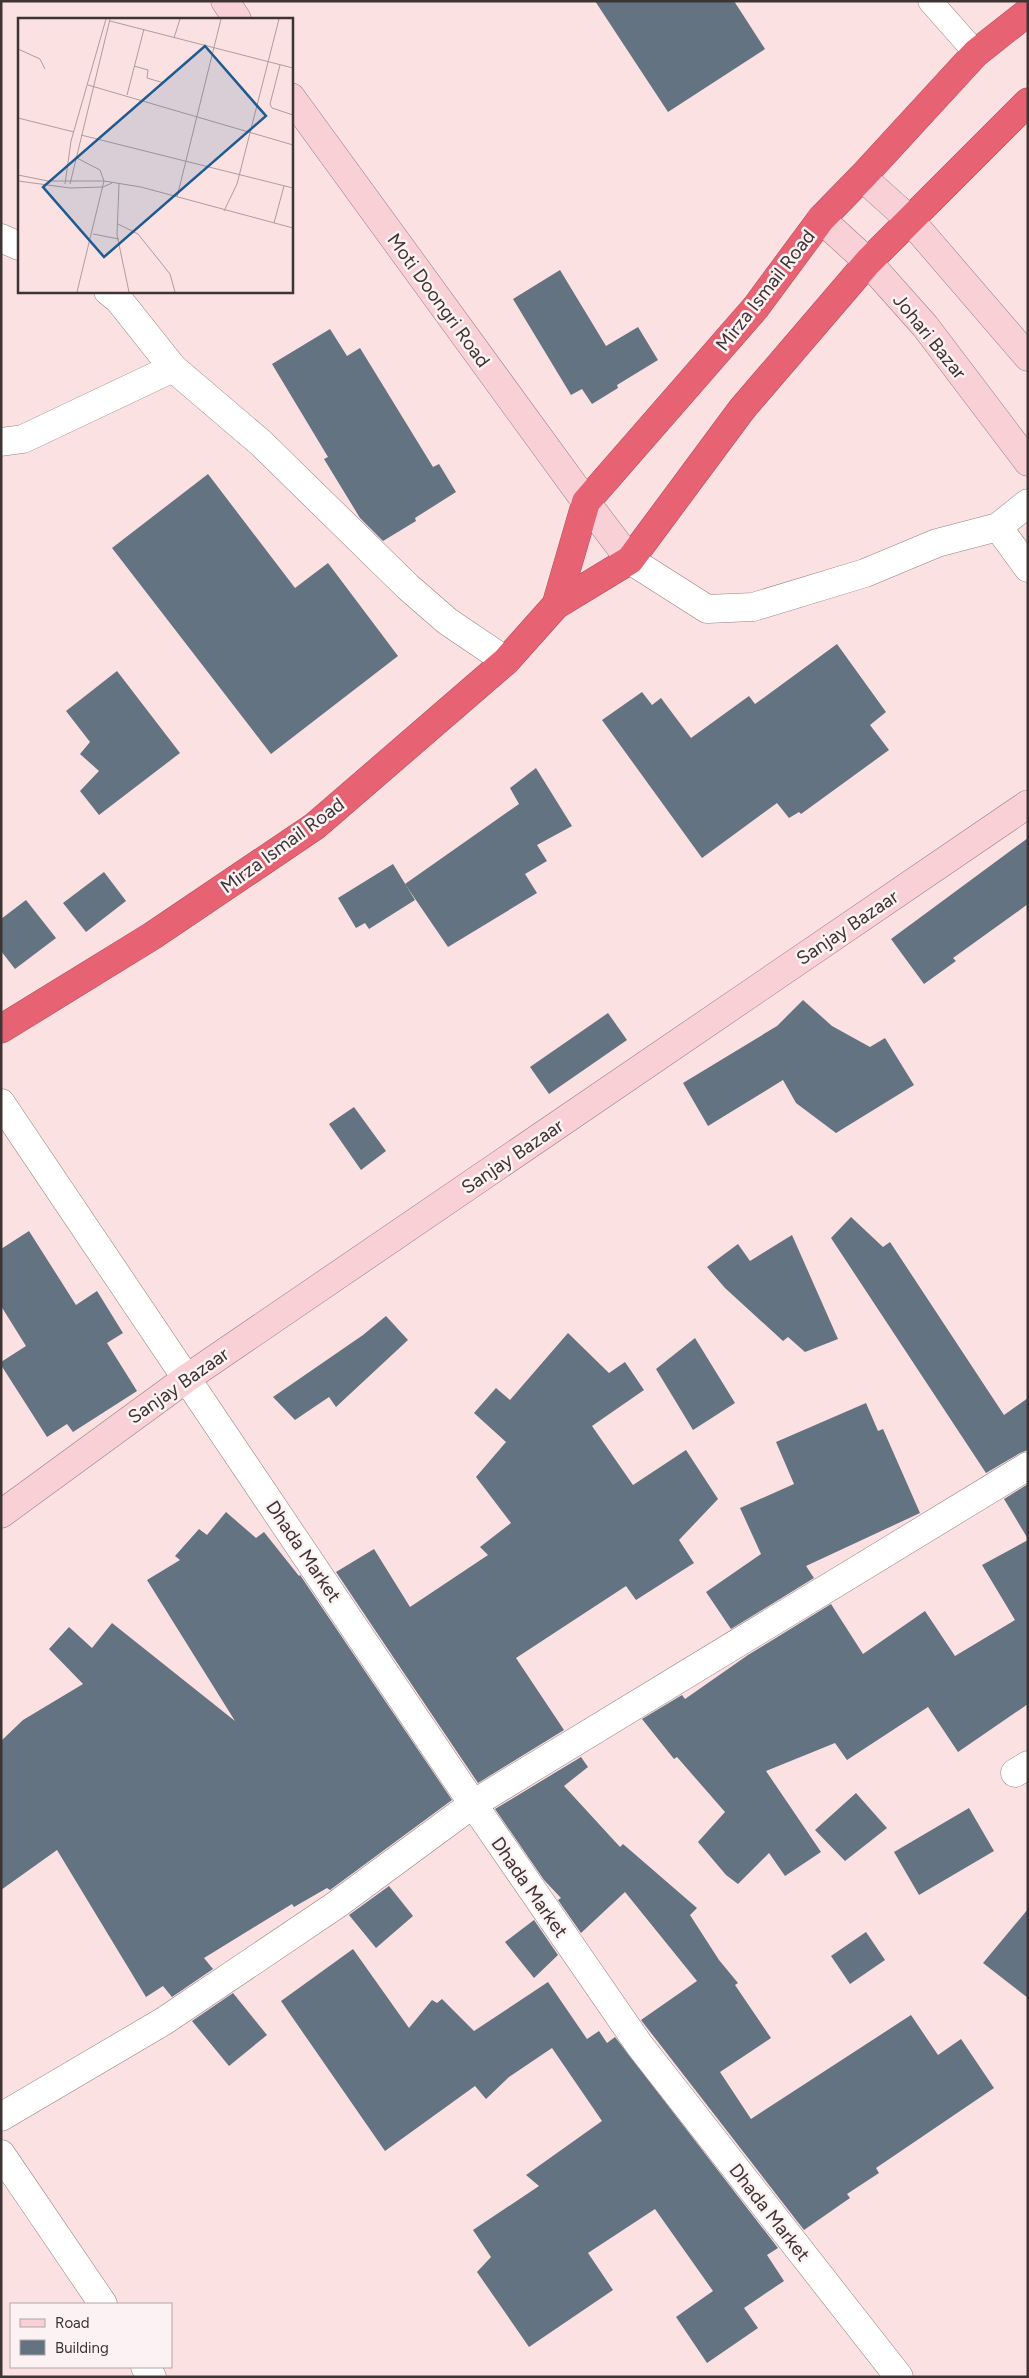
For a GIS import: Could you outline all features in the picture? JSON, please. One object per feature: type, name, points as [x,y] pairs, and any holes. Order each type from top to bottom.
[{"type":"highway","name":"Mirza Ismail Road","points":[[556,604],[586,502],[756,307],[821,219],[976,53],[1028,12]]},
{"type":"highway","name":"Mirza Ismail Road","points":[[1,1029],[152,936],[315,826],[506,661],[556,604],[630,560],[742,408],[868,262],[1028,102]]},
{"type":"street","points":[[225,1],[236,18]]},
{"type":"street","name":"Moti Doongri Road","points":[[292,98],[630,560]]},
{"type":"street","points":[[862,177],[910,220],[1028,356]]},
{"type":"street","name":"Johari Bazar","points":[[821,219],[868,262],[925,326],[1028,462]]},
{"type":"street","points":[[1,238],[18,246]]},
{"type":"street","points":[[109,292],[119,300],[173,368],[261,443],[408,588],[447,621],[506,661]]},
{"type":"street","points":[[1,442],[23,439],[173,368]]},
{"type":"street","points":[[630,560],[707,608],[753,606],[865,573],[937,543],[998,527],[1028,502]]},
{"type":"street","points":[[998,527],[1028,568]]},
{"type":"street","name":"Sanjay Bazaar","points":[[1,1514],[187,1378],[1028,804]]},
{"type":"street","name":"Dhada Market","points":[[1,1103],[473,1804],[640,2046],[899,2377]]},
{"type":"street","points":[[1,2117],[164,2021],[336,1904],[473,1804],[1028,1466]]},
{"type":"street","points":[[1,2154],[102,2303]]},
{"type":"lane","points":[[930,1],[976,53]]},
{"type":"building","points":[[595,1],[734,1],[765,49],[668,112]]},
{"type":"building","points":[[560,270],[606,346],[638,327],[658,360],[617,385],[618,388],[592,404],[582,389],[571,395],[513,299]]},
{"type":"building","points":[[330,329],[347,356],[360,348],[433,467],[439,464],[456,492],[415,518],[416,521],[383,541],[360,518],[324,459],[328,457],[272,364]]},
{"type":"building","points":[[208,474],[295,588],[328,563],[398,656],[271,754],[112,548]]},
{"type":"building","points":[[837,644],[886,712],[870,725],[889,750],[801,814],[799,812],[789,818],[777,803],[702,858],[602,720],[642,692],[652,705],[661,698],[691,738],[749,696],[755,704]]},
{"type":"building","points":[[117,671],[180,753],[99,815],[80,791],[99,771],[80,754],[90,742],[66,711]]},
{"type":"building","points":[[536,768],[572,826],[537,845],[547,861],[525,874],[537,893],[448,947],[405,884],[519,804],[510,788]]},
{"type":"building","points":[[1028,838],[1028,904],[953,958],[956,961],[924,984],[891,939]]},
{"type":"building","points":[[393,864],[415,900],[369,929],[365,923],[356,928],[338,898]]},
{"type":"building","points":[[104,872],[126,901],[86,932],[63,903]]},
{"type":"building","points":[[26,900],[56,938],[15,969],[1,951],[1,919]]},
{"type":"building","points":[[803,1000],[832,1026],[870,1047],[885,1038],[914,1085],[836,1133],[796,1103],[783,1080],[708,1126],[683,1083],[777,1026]]},
{"type":"building","points":[[608,1013],[627,1040],[549,1094],[530,1067]]},
{"type":"building","points":[[354,1107],[386,1151],[361,1170],[329,1124]]},
{"type":"building","points":[[851,1217],[883,1247],[890,1242],[1004,1415],[1028,1398],[1028,1450],[986,1473],[831,1238]]},
{"type":"building","points":[[29,1231],[76,1305],[97,1291],[123,1333],[107,1343],[137,1391],[73,1432],[67,1424],[47,1437],[1,1365],[1,1362],[26,1346],[1,1306],[1,1249]]},
{"type":"building","points":[[792,1235],[838,1339],[805,1352],[788,1337],[783,1341],[725,1288],[707,1267],[738,1244],[750,1261]]},
{"type":"building","points":[[386,1316],[408,1340],[336,1407],[329,1397],[295,1420],[273,1397],[363,1335]]},
{"type":"building","points":[[568,1333],[609,1373],[625,1362],[644,1390],[592,1426],[633,1485],[686,1450],[718,1499],[679,1540],[694,1563],[636,1600],[626,1586],[516,1658],[564,1730],[478,1783],[336,1572],[374,1549],[410,1607],[488,1555],[480,1547],[511,1523],[476,1477],[506,1442],[474,1413],[496,1388],[510,1400]]},
{"type":"building","points":[[695,1338],[735,1403],[693,1430],[656,1369]]},
{"type":"building","points":[[866,1403],[878,1431],[883,1429],[920,1513],[806,1566],[814,1578],[731,1629],[706,1592],[761,1554],[740,1508],[794,1484],[776,1442]]},
{"type":"building","points":[[1028,1484],[1028,1539],[1004,1499]]},
{"type":"building","points":[[226,1512],[256,1538],[264,1532],[300,1575],[452,1800],[330,1890],[327,1888],[294,1907],[292,1904],[204,1958],[213,1969],[172,1997],[163,1986],[146,1997],[57,1850],[1,1890],[1,1741],[23,1720],[83,1684],[49,1649],[69,1627],[92,1648],[112,1623],[235,1721],[147,1580],[180,1560],[175,1556],[199,1529],[207,1535]]},
{"type":"building","points":[[1028,1540],[1028,1704],[958,1752],[928,1707],[847,1760],[835,1743],[766,1771],[821,1852],[785,1876],[769,1853],[738,1884],[726,1875],[698,1842],[725,1812],[677,1757],[674,1759],[642,1719],[682,1695],[685,1699],[748,1655],[831,1604],[863,1654],[925,1611],[955,1656],[1015,1620],[982,1565]]},
{"type":"building","points":[[581,1757],[588,1767],[564,1786],[620,1847],[623,1844],[697,1908],[690,1915],[719,1960],[738,1983],[735,1985],[771,2038],[720,2072],[751,2119],[911,2015],[938,2055],[961,2039],[994,2088],[876,2168],[879,2173],[847,2194],[850,2198],[804,2230],[641,2020],[697,1981],[625,1892],[581,1933],[558,1900],[561,1898],[544,1880],[495,1809]]},
{"type":"building","points":[[856,1793],[887,1828],[845,1861],[815,1830]]},
{"type":"building","points":[[969,1808],[994,1851],[919,1895],[894,1852]]},
{"type":"building","points":[[389,1886],[413,1916],[376,1948],[349,1915]]},
{"type":"building","points":[[1028,1909],[1028,1998],[983,1963]]},
{"type":"building","points":[[534,1920],[558,1955],[534,1978],[505,1942]]},
{"type":"building","points":[[866,1932],[885,1960],[850,1984],[831,1956]]},
{"type":"building","points":[[353,1949],[409,2028],[432,2000],[437,2003],[442,1999],[474,2031],[548,1982],[587,2039],[599,2031],[607,2043],[615,2037],[778,2248],[767,2255],[784,2281],[744,2308],[758,2328],[707,2363],[676,2317],[713,2291],[655,2209],[588,2253],[613,2290],[529,2347],[477,2272],[491,2257],[473,2230],[539,2186],[526,2175],[602,2121],[552,2048],[509,2077],[486,2099],[475,2086],[385,2151],[281,2001]]},
{"type":"building","points":[[233,1993],[267,2035],[229,2066],[192,2021]]}]
